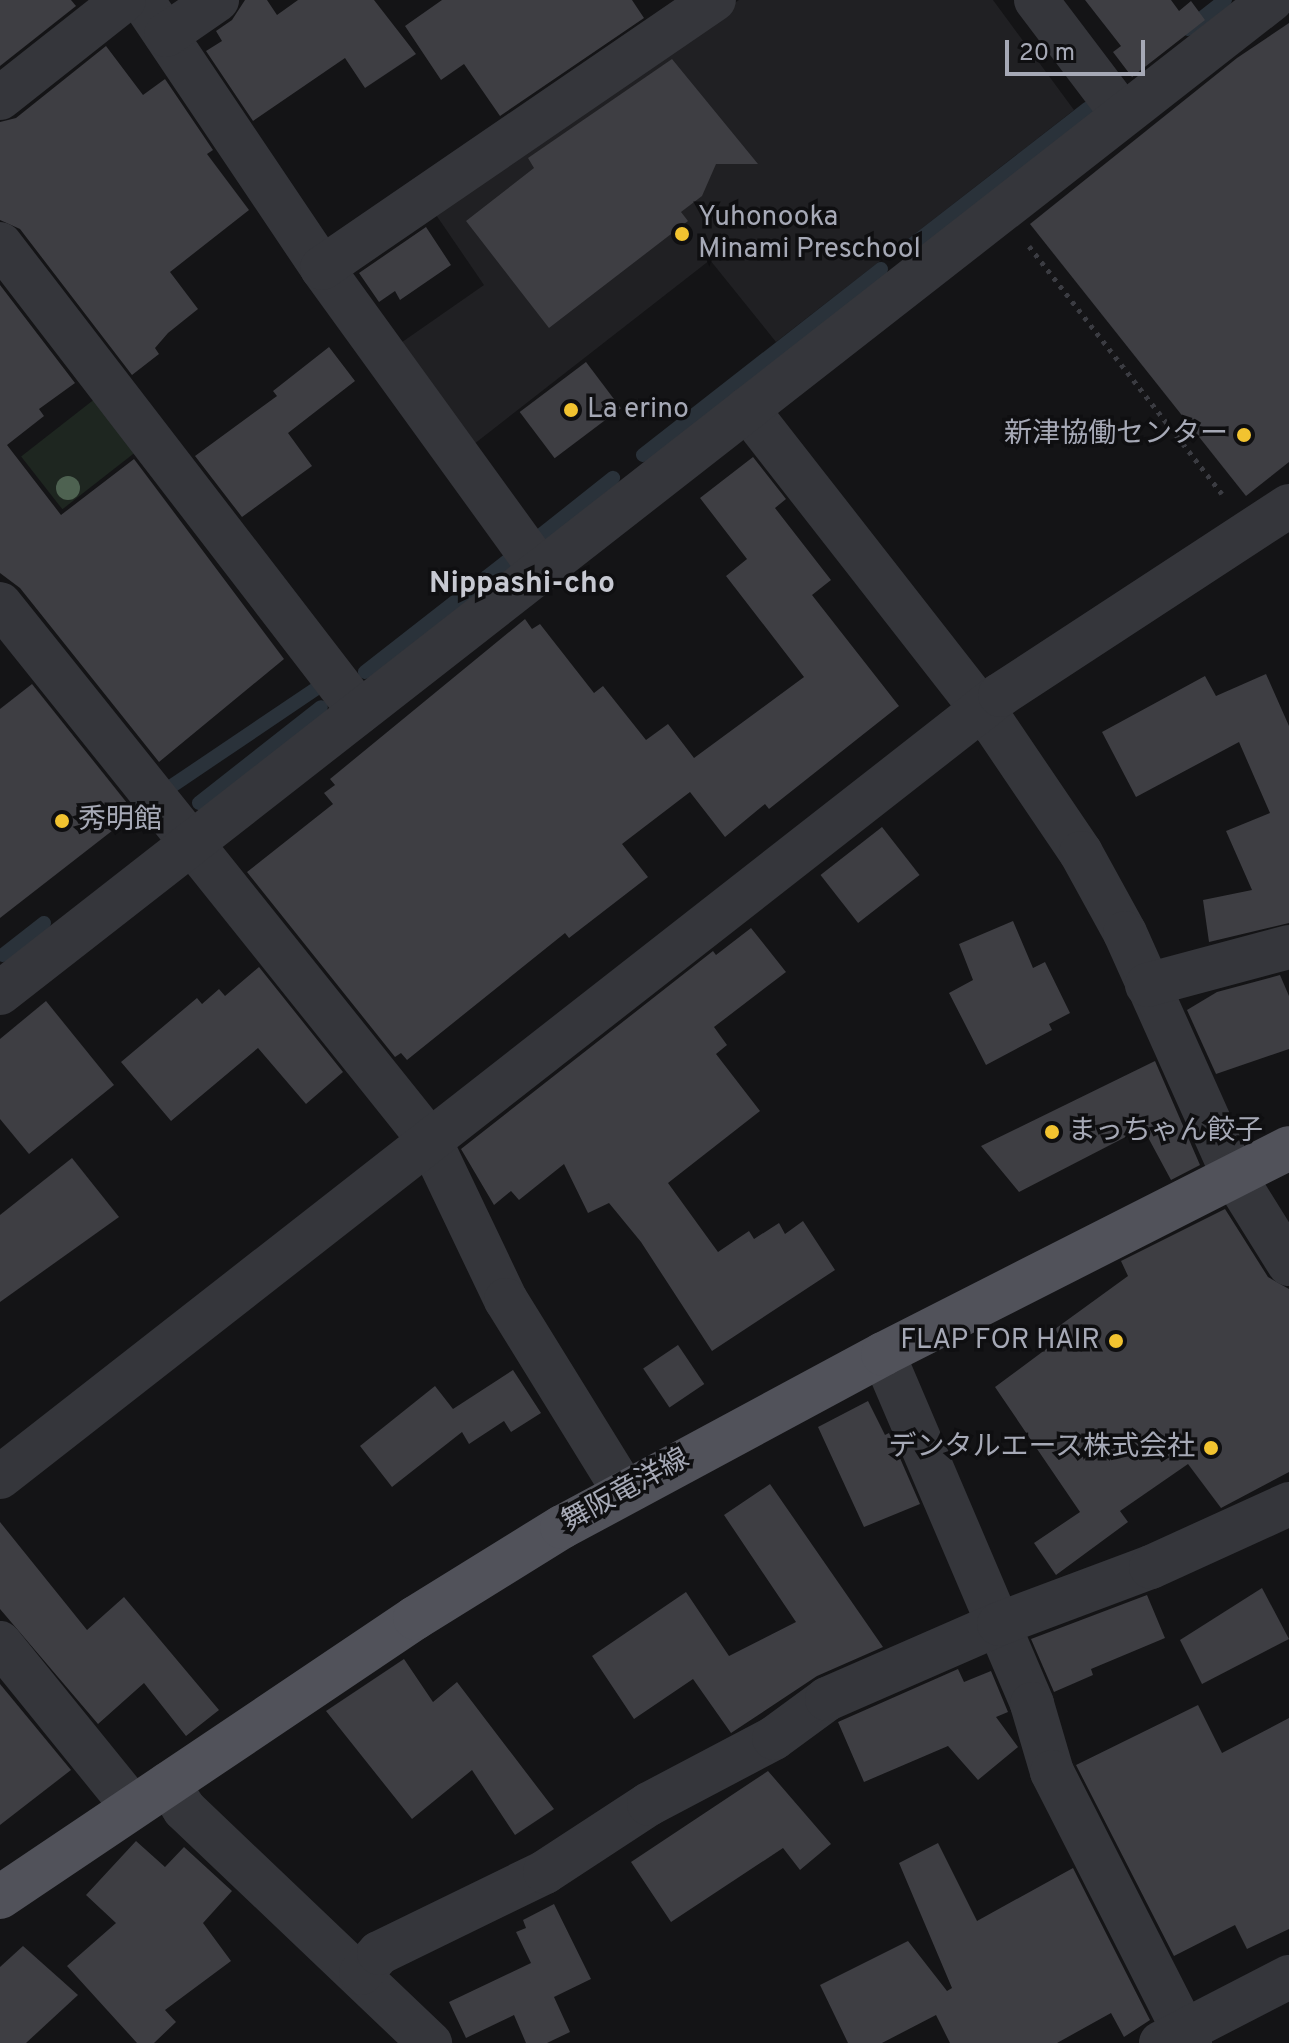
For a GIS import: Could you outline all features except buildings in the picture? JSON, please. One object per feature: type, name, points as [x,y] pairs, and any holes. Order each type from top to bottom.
[{"type":"main road","name":"舞阪竜洋線","points":[[0,1897],[415,1618],[624,1491],[883,1354],[1289,1148]]},
{"type":"street","points":[[0,98],[124,0]]},
{"type":"street","points":[[217,0],[154,18],[322,268],[541,570]]},
{"type":"street","points":[[322,268],[714,0]]},
{"type":"street","points":[[1036,0],[1123,115]]},
{"type":"street","points":[[0,993],[1271,0]]},
{"type":"street","points":[[0,244],[360,712]]},
{"type":"street","points":[[747,409],[981,709],[1081,853],[1147,985],[1233,1174],[1289,1264]]},
{"type":"street","points":[[0,1477],[981,709],[1289,506]]},
{"type":"street","points":[[0,604],[194,841],[430,1141],[506,1300],[624,1491]]},
{"type":"street","points":[[1147,985],[1169,975],[1289,947]]},
{"type":"street","points":[[883,1354],[999,1624],[1052,1772],[1178,2039],[1289,1977]]},
{"type":"street","points":[[361,1973],[379,1953],[545,1872],[676,1788],[774,1738],[827,1699],[999,1624],[1151,1567],[1289,1504]]},
{"type":"street","points":[[0,1643],[151,1795],[184,1809],[361,1973],[430,2043]]},
{"type":"path","points":[[1001,211],[1250,532]]},
{"type":"shaded area","name":"Yuhonooka Minami Preschool","points":[[739,0],[993,0],[1074,110],[776,342],[710,260],[469,448],[395,347],[484,285],[432,209]]},
{"type":"shaded area","points":[[96,398],[137,451],[62,509],[21,456]]},
{"type":"shaded area","points":[[312,683],[320,695],[176,792],[168,780]]},
{"type":"waterway","points":[[1188,29],[1225,0]]},
{"type":"waterway","points":[[904,251],[1087,109]]},
{"type":"waterway","points":[[643,455],[881,269]]},
{"type":"waterway","points":[[541,535],[613,478]]},
{"type":"waterway","points":[[365,672],[507,561]]},
{"type":"waterway","points":[[199,803],[321,707]]},
{"type":"waterway","points":[[3,955],[44,923]]},
{"type":"place","name":"Yuhonooka Minami Preschool","points":[[682,234]]},
{"type":"place","name":"La erino","points":[[571,410]]},
{"type":"place","name":"新津協働センター","points":[[1244,435]]},
{"type":"place","name":"秀明館","points":[[62,821]]},
{"type":"place","name":"まっちゃん餃子","points":[[1052,1132]]},
{"type":"place","name":"FLAP FOR HAIR","points":[[1116,1341]]},
{"type":"place","name":"デンタルエース株式会社","points":[[1211,1448]]},
{"type":"district","name":"Nippashi-cho","points":[[522,585]]}]
